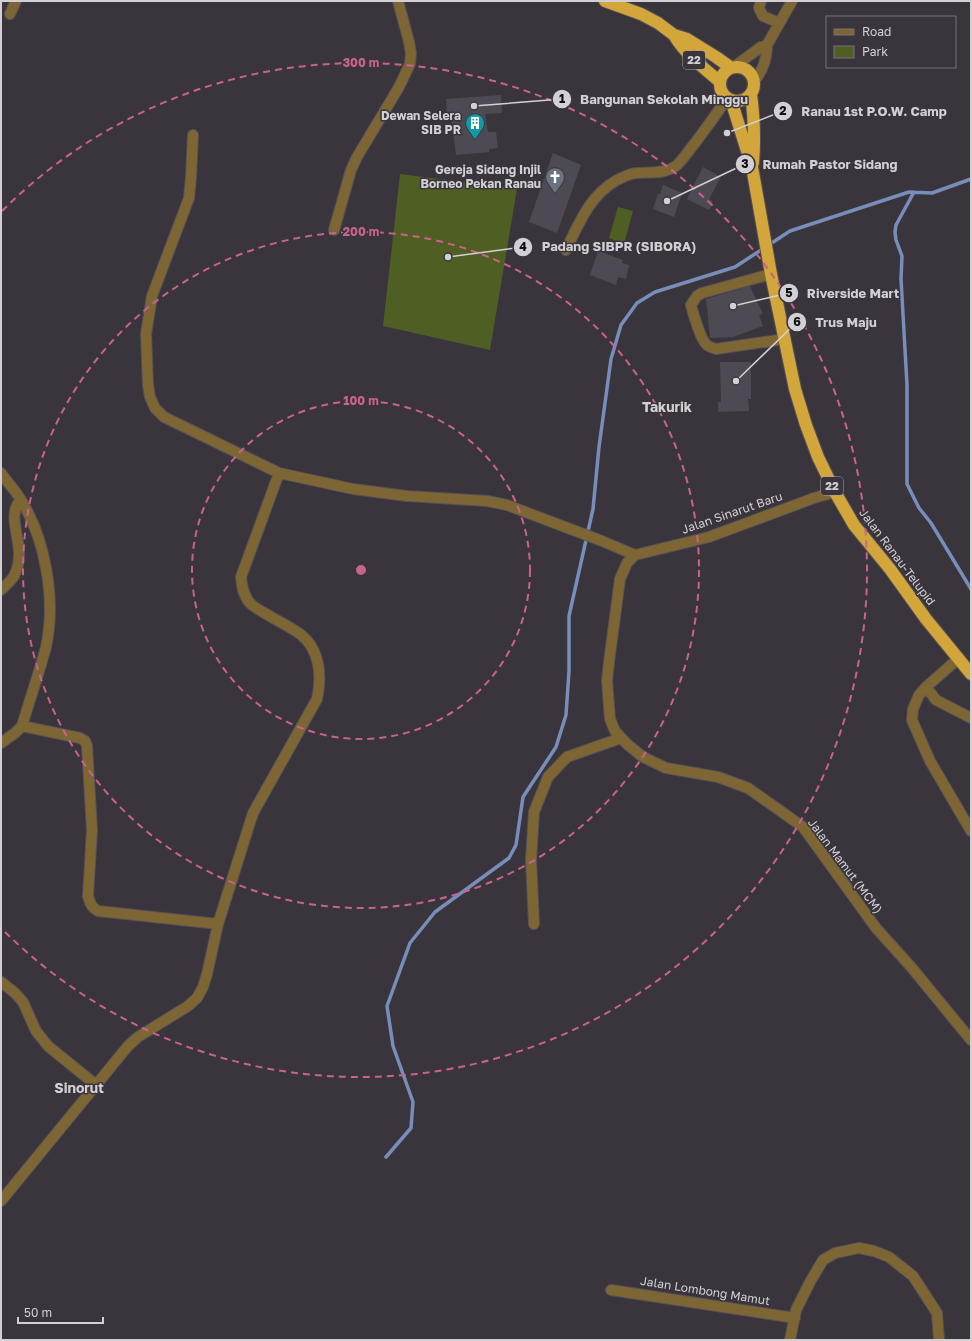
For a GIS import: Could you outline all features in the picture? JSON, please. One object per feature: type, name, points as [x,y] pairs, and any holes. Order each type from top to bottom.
[{"type":"highway","name":"22","points":[[605,1],[640,14],[658,23],[674,35],[686,38],[732,67],[739,66],[747,70],[753,77],[755,86],[751,94]]},
{"type":"highway","name":"22","points":[[674,35],[680,46],[720,82],[721,91],[729,99]]},
{"type":"highway","points":[[720,82],[723,73],[732,67]]},
{"type":"highway","points":[[729,99],[740,101],[751,94]]},
{"type":"highway","name":"Jalan Ranau-Telupid","points":[[751,94],[754,116],[754,152],[752,167]]},
{"type":"highway","name":"Jalan Ranau-Telupid","points":[[729,99],[752,167],[770,269],[795,389],[818,457],[835,492],[854,525],[890,569],[926,619],[971,674]]},
{"type":"street","points":[[10,14],[16,1]]},
{"type":"street","points":[[334,230],[351,170],[357,157],[399,87],[410,64],[411,53],[409,42],[398,1]]},
{"type":"street","points":[[760,1],[760,8],[763,16],[780,23]]},
{"type":"street","points":[[754,81],[759,75],[764,64],[767,45],[792,1]]},
{"type":"street","points":[[732,67],[761,47],[767,45]]},
{"type":"street","points":[[566,250],[578,225],[598,194],[610,184],[627,175],[658,172],[675,166],[729,99]]},
{"type":"street","points":[[193,135],[192,177],[189,198],[152,296],[146,334],[148,385],[150,397],[155,408],[164,417],[279,473],[379,493],[487,501],[507,505],[572,529],[635,555]]},
{"type":"street","points":[[770,269],[702,293],[697,296],[691,305],[704,342],[708,346],[716,349],[784,339]]},
{"type":"street","points":[[1,473],[21,500],[43,554],[49,583],[50,617],[46,646],[22,726],[1,744]]},
{"type":"street","points":[[1,1202],[128,1046],[138,1037],[188,1006],[197,998],[203,987],[207,974],[218,924],[253,813],[317,699],[320,685],[320,671],[315,656],[308,643],[300,634],[252,606],[242,588],[242,577],[279,473]]},
{"type":"street","name":"Jalan Sinarut Baru","points":[[635,555],[709,537],[814,498],[835,492]]},
{"type":"street","points":[[1,590],[14,577],[18,565],[20,554],[15,508],[21,500]]},
{"type":"street","name":"Jalan Mamut (MCM)","points":[[635,555],[627,563],[620,580],[607,681],[610,719],[615,731],[642,757],[666,768],[718,777],[748,788],[803,828],[876,928],[912,968],[971,1040]]},
{"type":"street","points":[[959,658],[919,695],[913,709],[912,720],[930,761],[971,831]]},
{"type":"street","points":[[926,687],[936,700],[971,718]]},
{"type":"street","points":[[22,726],[80,738],[87,746],[92,830],[88,896],[92,908],[98,911],[218,924]]},
{"type":"street","points":[[534,924],[531,860],[534,812],[548,776],[567,757],[621,738]]},
{"type":"street","points":[[1,982],[15,993],[23,1002],[36,1031],[48,1046],[96,1085]]},
{"type":"street","points":[[790,1340],[796,1310],[823,1260],[835,1253],[859,1248],[874,1251],[889,1257],[914,1276],[937,1313],[939,1340]]},
{"type":"street","name":"Jalan Lombong Mamut","points":[[611,1290],[795,1318]]},
{"type":"green space","points":[[400,174],[517,189],[490,350],[383,326]]},
{"type":"green space","points":[[618,207],[633,211],[624,244],[609,238]]},
{"type":"building","points":[[501,95],[502,113],[485,114],[488,132],[496,132],[498,148],[489,149],[489,152],[456,155],[451,116],[447,116],[446,99]]},
{"type":"building","name":"Gereja Sidang Injil Borneo Pekan Ranau","points":[[553,153],[581,165],[557,233],[529,222]]},
{"type":"building","points":[[703,167],[721,177],[709,199],[713,202],[709,210],[687,199]]},
{"type":"building","points":[[663,185],[682,193],[674,217],[653,209]]},
{"type":"building","points":[[598,251],[623,260],[622,263],[629,265],[626,279],[618,277],[616,285],[590,275]]},
{"type":"building","points":[[750,286],[763,314],[759,315],[763,326],[733,337],[710,338],[706,299]]},
{"type":"building","points":[[720,362],[751,362],[751,399],[748,399],[749,411],[718,412],[718,402],[721,402]]},
{"type":"waterway","points":[[386,1157],[411,1128],[413,1102],[393,1046],[387,1006],[410,943],[435,912],[509,858],[516,845],[523,797],[556,747],[566,715],[569,671],[569,616],[593,509],[599,447],[611,359],[621,325],[637,303],[655,292],[735,267],[790,231],[909,192],[932,193],[971,179]]},
{"type":"waterway","points":[[914,192],[896,225],[895,232],[896,240],[902,256],[901,279],[907,385],[907,484],[919,508],[931,523],[971,589]]},
{"type":"place","name":"Bangunan Sekolah Minggu","points":[[474,106]]},
{"type":"place","name":"Ranau 1st P.O.W. Camp","points":[[727,133]]},
{"type":"place","name":"Dewan Selera SIB PR","points":[[475,140]]},
{"type":"place","name":"Gereja Sidang Injil Borneo Pekan Ranau","points":[[555,194]]},
{"type":"place","name":"Rumah Pastor Sidang","points":[[667,201]]},
{"type":"place","name":"Padang SIBPR (SIBORA)","points":[[448,257]]},
{"type":"place","name":"Riverside Mart","points":[[733,306]]},
{"type":"place","name":"Trus Maju","points":[[736,381]]},
{"type":"district","name":"Takurik","points":[[667,407]]},
{"type":"district","name":"Sinorut","points":[[79,1088]]}]
